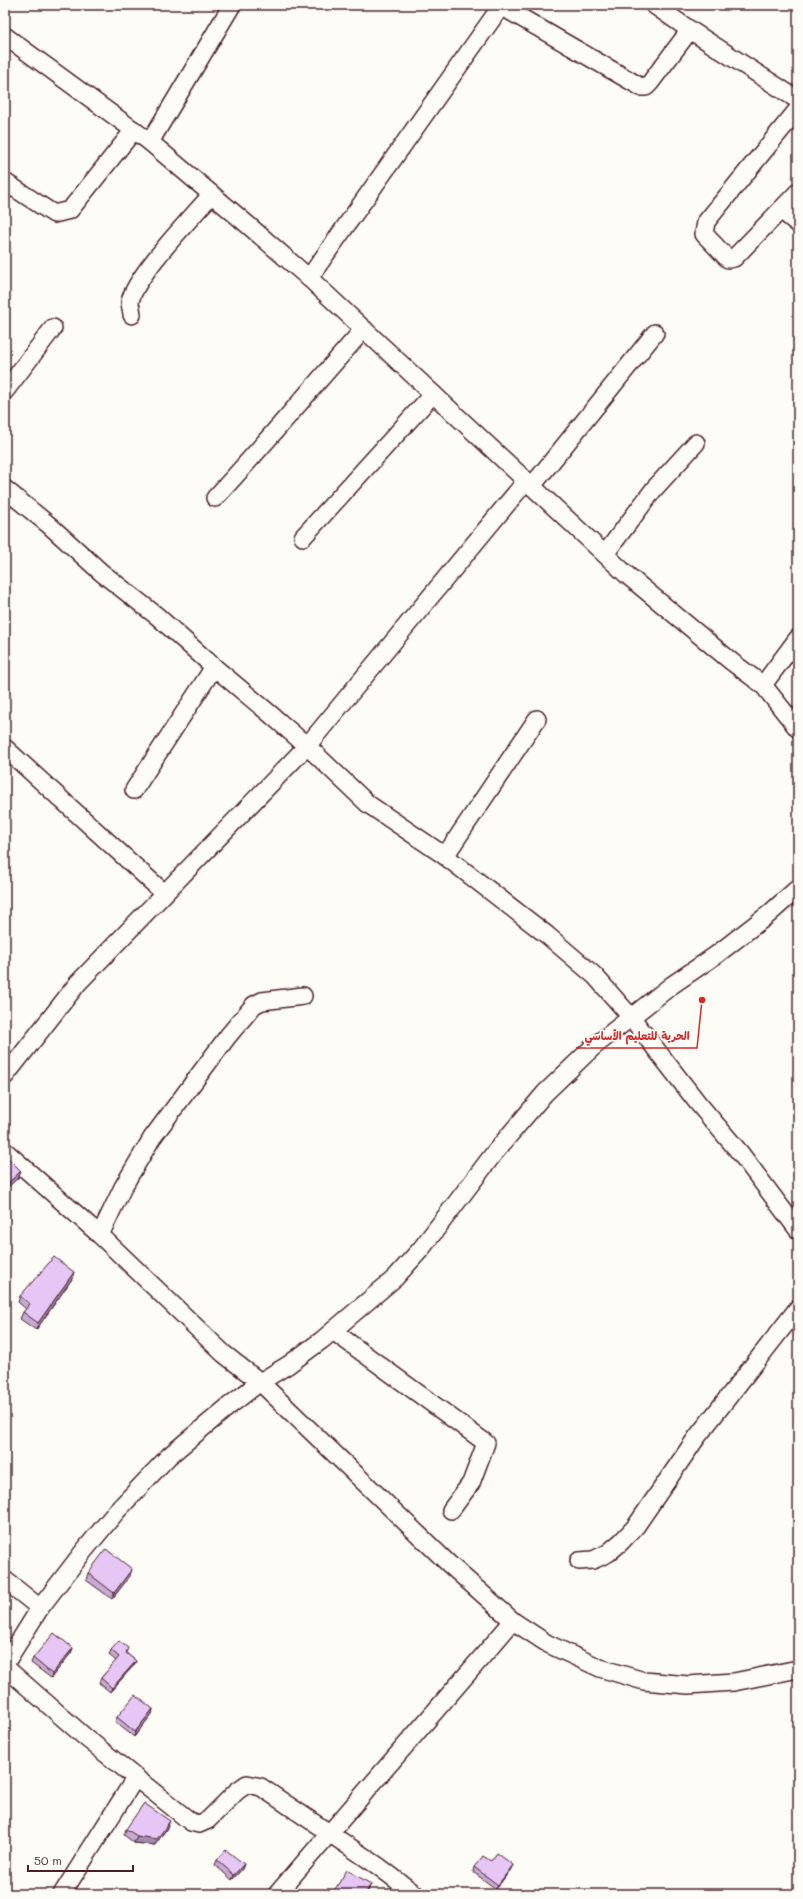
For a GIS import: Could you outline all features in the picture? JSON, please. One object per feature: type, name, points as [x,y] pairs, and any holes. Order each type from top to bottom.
[{"type":"street","points":[[150,142],[232,5]]},
{"type":"street","points":[[309,278],[502,6],[641,87],[646,87],[650,83],[690,30]]},
{"type":"street","points":[[657,6],[690,30],[798,100]]},
{"type":"street","points":[[5,36],[150,142],[309,278],[633,580],[763,685],[798,729]]},
{"type":"street","points":[[798,109],[706,222],[704,234],[724,256],[728,259],[734,258],[798,192]]},
{"type":"street","points":[[5,182],[54,214],[70,210],[134,130]]},
{"type":"street","points":[[132,315],[130,303],[135,288],[160,253],[212,194]]},
{"type":"street","points":[[781,210],[798,224]]},
{"type":"street","points":[[5,391],[53,328]]},
{"type":"street","points":[[216,498],[269,440],[312,387],[364,329]]},
{"type":"street","points":[[5,1076],[78,983],[307,746],[654,333]]},
{"type":"street","points":[[303,537],[433,394]]},
{"type":"street","points":[[604,554],[654,489],[696,443]]},
{"type":"street","points":[[5,489],[49,525],[102,573],[157,616],[214,667],[307,746],[368,804],[445,856],[547,935],[589,971],[631,1017],[697,1102],[741,1154],[798,1230]]},
{"type":"street","points":[[763,685],[798,638]]},
{"type":"street","points":[[134,790],[214,667]]},
{"type":"street","points":[[445,856],[537,719]]},
{"type":"street","points":[[5,748],[164,893]]},
{"type":"street","points":[[415,1894],[330,1833],[261,1787],[247,1784],[237,1791],[208,1820],[199,1824],[191,1822],[85,1737],[5,1666],[40,1608],[116,1512],[142,1483],[197,1432],[260,1382],[288,1365],[333,1331],[395,1278],[450,1213],[495,1152],[545,1093],[592,1048],[769,914],[798,888]]},
{"type":"street","points":[[100,1235],[123,1187],[152,1138],[228,1036],[254,1005],[262,1001],[303,996]]},
{"type":"street","points":[[5,1151],[100,1235],[224,1354],[260,1382],[404,1521],[513,1620],[548,1644],[600,1668],[644,1681],[688,1685],[734,1682],[798,1669]]},
{"type":"street","points":[[578,1561],[593,1560],[608,1553],[636,1526],[697,1437],[798,1308]]},
{"type":"street","points":[[333,1331],[486,1443],[471,1483],[451,1510]]},
{"type":"street","points":[[5,1580],[40,1608]]},
{"type":"street","points":[[277,1894],[513,1620]]},
{"type":"street","points":[[62,1894],[136,1778]]},
{"type":"building","points":[[5,1155],[21,1171],[5,1186]]},
{"type":"building","points":[[5,1193],[9,1196],[5,1201]]},
{"type":"building","points":[[54,1257],[74,1272],[38,1323],[23,1312],[30,1304],[20,1296]]},
{"type":"building","points":[[106,1549],[132,1569],[114,1593],[88,1573]]},
{"type":"building","points":[[54,1633],[73,1648],[52,1674],[33,1658]]},
{"type":"building","points":[[119,1641],[128,1648],[126,1653],[136,1661],[112,1688],[101,1678],[119,1657],[111,1650]]},
{"type":"building","points":[[135,1695],[153,1709],[135,1732],[117,1717]]},
{"type":"building","points":[[144,1803],[170,1821],[157,1839],[137,1836],[126,1829]]},
{"type":"building","points":[[226,1850],[244,1864],[234,1875],[217,1860]]},
{"type":"building","points":[[497,1853],[513,1865],[498,1885],[474,1867],[483,1856],[491,1861]]},
{"type":"building","points":[[347,1870],[371,1884],[365,1894],[332,1894]]},
{"type":"place","name":"الحرية للتعليم الأساسي","points":[[702,1000]]}]
